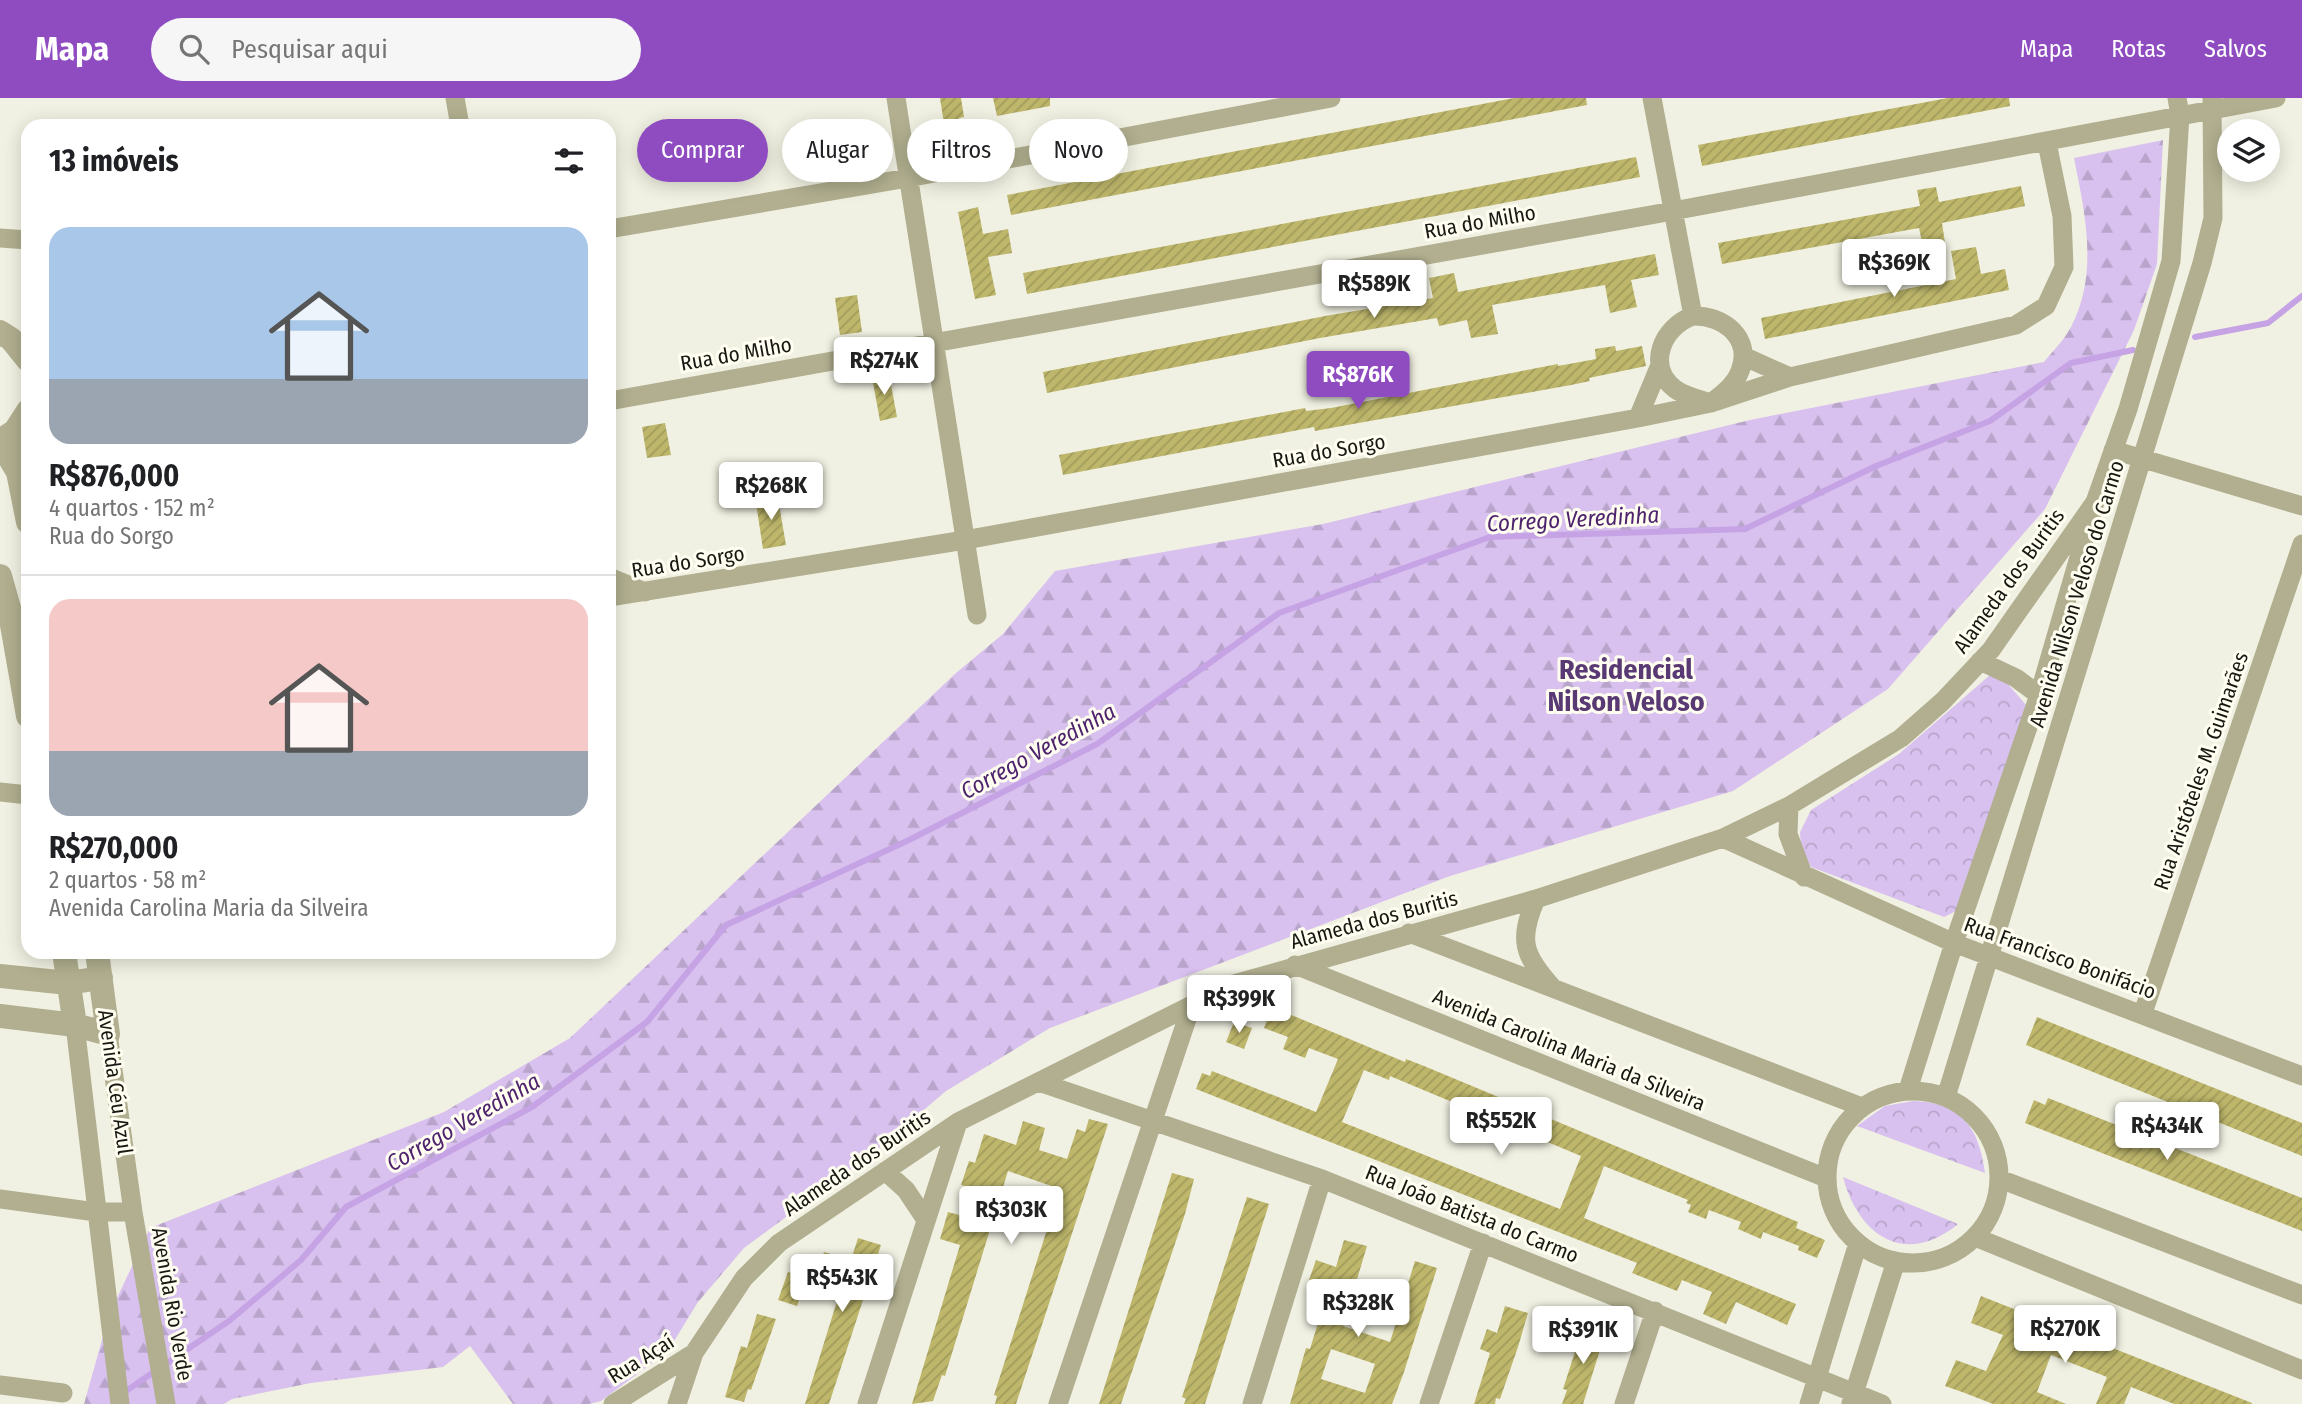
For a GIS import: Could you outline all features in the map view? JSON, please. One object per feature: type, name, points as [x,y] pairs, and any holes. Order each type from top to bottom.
[{"type":"street","points":[[455,98],[459,119]]},
{"type":"street","points":[[896,98],[907,171]]},
{"type":"street","points":[[1015,158],[1331,98]]},
{"type":"street","points":[[1652,98],[1693,316]]},
{"type":"street","name":"Rua do Milho","points":[[616,400],[2047,143],[2178,106],[2276,98]]},
{"type":"street","name":"Avenida Nilson Veloso do Carmo","points":[[1946,1097],[2189,307],[2213,218],[2213,104]]},
{"type":"street","name":"Avenida Nilson Veloso do Carmo","points":[[1908,1090],[1954,943],[2039,695],[2095,502],[2161,298],[2171,261],[2178,106]]},
{"type":"street","name":"Rua do Sorgo","points":[[616,596],[965,540],[1638,418],[1712,403],[1790,377],[2016,325],[2046,306],[2064,267],[2062,216],[2047,143]]},
{"type":"street","points":[[616,228],[907,178]]},
{"type":"street","points":[[909,182],[977,615]]},
{"type":"street","points":[[0,238],[21,240]]},
{"type":"street","points":[[2161,298],[2189,307]]},
{"type":"street","points":[[1638,418],[1660,365],[1663,339],[1681,320],[1693,316],[1708,316],[1727,325],[1740,342],[1743,356],[1741,370],[1734,383],[1712,403],[1673,387],[1660,365]]},
{"type":"street","points":[[0,332],[21,350]]},
{"type":"street","points":[[1743,356],[1790,377]]},
{"type":"street","points":[[11,431],[21,446]]},
{"type":"street","points":[[11,431],[21,487]]},
{"type":"street","points":[[2113,450],[2302,506]]},
{"type":"street","name":"Alameda dos Buritis","points":[[677,1404],[694,1353],[744,1278],[779,1243],[958,1122],[1234,984],[1536,899],[1723,838],[1789,806],[1901,738],[1943,701],[1980,661],[2095,502]]},
{"type":"street","name":"Rua Aristóteles M. Guimarães","points":[[2143,1013],[2302,544]]},
{"type":"street","points":[[0,576],[4,608],[21,684]]},
{"type":"street","points":[[616,581],[646,592]]},
{"type":"street","points":[[1980,661],[2016,678],[2039,695]]},
{"type":"street","points":[[0,792],[21,795]]},
{"type":"street","points":[[1789,806],[1788,834],[1804,877]]},
{"type":"street","name":"Rua Francisco Bonifácio","points":[[1723,838],[1954,943],[2302,1076]]},
{"type":"street","points":[[1536,899],[1523,937],[1526,951],[1553,989]]},
{"type":"street","points":[[1409,933],[1862,1107]]},
{"type":"street","name":"Avenida Céu Azul","points":[[65,959],[96,1212]]},
{"type":"street","name":"Avenida Céu Azul","points":[[98,959],[133,1212]]},
{"type":"street","name":"Avenida Carolina Maria da Silveira","points":[[1295,965],[1826,1178]]},
{"type":"street","points":[[0,976],[68,983],[101,978]]},
{"type":"street","points":[[1058,1404],[1191,1007]]},
{"type":"street","points":[[0,1016],[75,1025],[108,1034]]},
{"type":"street","name":"Rua João Batista do Carmo","points":[[1039,1082],[1322,1179],[1818,1376],[1852,1398],[1882,1404]]},
{"type":"street","points":[[1908,1090],[1946,1097],[1968,1110],[1986,1129],[1997,1153],[2000,1179],[1997,1200],[1988,1220],[1975,1237],[1952,1254],[1925,1262],[1896,1261],[1876,1254],[1858,1243],[1841,1225],[1830,1202],[1826,1178],[1830,1150],[1843,1126],[1862,1107],[1884,1095],[1908,1090]]},
{"type":"street","points":[[867,1404],[958,1122]]},
{"type":"street","points":[[885,1171],[906,1190],[926,1220]]},
{"type":"street","points":[[1252,1404],[1322,1179]]},
{"type":"street","points":[[2000,1179],[2302,1295]]},
{"type":"street","points":[[0,1199],[96,1212],[133,1212]]},
{"type":"street","points":[[96,1212],[120,1404]]},
{"type":"street","name":"Avenida Rio Verde","points":[[133,1212],[166,1404]]},
{"type":"street","points":[[1975,1237],[2302,1370]]},
{"type":"street","points":[[1429,1404],[1483,1243]]},
{"type":"street","points":[[1809,1404],[1858,1243]]},
{"type":"street","points":[[1852,1398],[1896,1261]]},
{"type":"street","points":[[1625,1404],[1654,1311]]},
{"type":"street","name":"Rua Açaí","points":[[613,1404],[694,1353]]},
{"type":"street","points":[[0,1385],[63,1392]]},
{"type":"green space","points":[[2163,140],[2157,264],[2134,330],[2045,509],[1888,689],[1733,791],[1450,876],[1050,1028],[946,1091],[873,1153],[744,1248],[698,1302],[668,1351],[601,1401],[589,1404],[513,1404],[470,1346],[443,1367],[311,1383],[232,1399],[224,1404],[84,1404],[109,1315],[150,1228],[444,1112],[570,1038],[956,673],[1003,634],[1055,571],[1323,524],[1750,420],[2044,362],[2071,327],[2085,286],[2087,243],[2074,158]]},
{"type":"green space","points":[[1990,675],[2007,683],[2027,706],[1956,911],[1944,917],[1811,867],[1801,850],[1800,832],[1811,810],[1899,754]]},
{"type":"green space","points":[[1913,1101],[1944,1106],[1965,1120],[1978,1142],[1985,1173],[1857,1126],[1885,1106]]},
{"type":"green space","points":[[1843,1177],[1958,1224],[1938,1237],[1920,1243],[1902,1244],[1886,1239],[1872,1229],[1860,1215]]},
{"type":"building","points":[[940,98],[961,98],[964,117],[943,119]]},
{"type":"building","points":[[993,98],[1050,98],[1050,106],[997,116]]},
{"type":"building","points":[[1514,98],[1586,98],[1587,105],[1011,215],[1007,195],[1075,182],[1128,182],[1128,172]]},
{"type":"building","points":[[1948,98],[2009,98],[2010,106],[1702,166],[1698,145]]},
{"type":"building","points":[[1636,157],[1640,177],[1027,294],[1023,273]]},
{"type":"building","points":[[2021,186],[2025,206],[1942,223],[1945,243],[1923,247],[1919,228],[1722,264],[1718,243],[1920,206],[1917,190],[1936,187],[1939,202]]},
{"type":"building","points":[[978,207],[983,234],[1008,229],[1012,253],[988,257],[996,295],[975,299],[958,212]]},
{"type":"building","points":[[1976,247],[1981,274],[2005,269],[2009,290],[1765,339],[1761,318],[1956,279],[1951,251]]},
{"type":"building","points":[[1655,254],[1659,275],[1631,280],[1637,307],[1610,313],[1605,285],[1492,305],[1498,334],[1471,338],[1467,320],[1439,326],[1437,318],[1320,338],[1047,393],[1043,372],[1325,316],[1433,298],[1429,278],[1454,273],[1458,292]]},
{"type":"building","points":[[857,295],[862,332],[840,335],[835,298]]},
{"type":"building","points":[[1615,346],[1616,351],[1642,346],[1646,366],[1589,378],[1590,381],[1571,385],[1315,431],[1314,427],[1063,475],[1059,455],[1305,408],[1306,411],[1331,408],[1596,359],[1595,349]]},
{"type":"building","points":[[889,374],[897,417],[880,421],[872,377]]},
{"type":"building","points":[[665,423],[671,455],[647,458],[642,427]]},
{"type":"building","points":[[777,493],[786,545],[763,549],[756,503],[763,502],[762,495]]},
{"type":"building","points":[[1272,1007],[1405,1062],[1406,1059],[1424,1066],[1798,1222],[1796,1228],[1825,1240],[1817,1258],[1798,1250],[1799,1246],[1763,1232],[1761,1239],[1738,1229],[1741,1222],[1709,1210],[1706,1219],[1688,1212],[1691,1205],[1686,1203],[1688,1200],[1604,1166],[1584,1218],[1796,1304],[1787,1325],[1736,1302],[1726,1324],[1703,1314],[1712,1292],[1682,1280],[1677,1291],[1632,1273],[1637,1263],[1196,1089],[1202,1073],[1210,1076],[1212,1071],[1316,1112],[1338,1059],[1309,1048],[1305,1058],[1283,1049],[1288,1037],[1264,1028]],"holes":[[[1364,1070],[1389,1080],[1390,1076],[1581,1156],[1560,1209],[1342,1122]]]},
{"type":"building","points":[[2037,1017],[2302,1123],[2302,1156],[2026,1045]]},
{"type":"building","points":[[1234,1022],[1252,1028],[1244,1049],[1226,1042]]},
{"type":"building","points":[[2048,1098],[2302,1198],[2302,1231],[2025,1123],[2034,1100],[2045,1105]]},
{"type":"building","points":[[1089,1119],[1108,1124],[1016,1404],[995,1404],[997,1396],[994,1395],[1060,1189],[1008,1171],[945,1376],[942,1375],[933,1401],[912,1404],[960,1245],[940,1239],[948,1212],[970,1218],[978,1190],[961,1185],[969,1161],[975,1163],[984,1134],[1016,1145],[1023,1121],[1045,1128],[1039,1150],[1067,1159],[1077,1129],[1085,1132]]},
{"type":"building","points":[[1172,1173],[1194,1179],[1185,1214],[1121,1404],[1099,1404]]},
{"type":"building","points":[[1247,1197],[1269,1204],[1205,1404],[1184,1404],[1186,1399],[1182,1397]]},
{"type":"building","points":[[858,1238],[881,1245],[829,1404],[805,1404],[842,1285],[816,1277],[824,1252],[851,1260]]},
{"type":"building","points":[[1344,1240],[1367,1246],[1343,1326],[1390,1342],[1415,1261],[1437,1268],[1392,1404],[1290,1404],[1306,1348],[1310,1349],[1329,1287],[1309,1280],[1316,1260],[1336,1267]],"holes":[[[1331,1349],[1375,1364],[1365,1393],[1321,1379]]]},
{"type":"building","points":[[788,1272],[806,1278],[797,1306],[778,1300]]},
{"type":"building","points":[[1981,1296],[2252,1404],[2174,1404],[2131,1387],[2124,1404],[2096,1404],[2107,1377],[2051,1355],[2037,1392],[2066,1404],[1993,1404],[1945,1386],[1956,1360],[1986,1371],[2003,1335],[1971,1323]]},
{"type":"building","points":[[1505,1306],[1528,1313],[1518,1347],[1500,1399],[1496,1398],[1495,1404],[1474,1404],[1490,1353],[1480,1349],[1487,1329],[1497,1333]]},
{"type":"building","points":[[757,1314],[776,1319],[751,1390],[748,1389],[744,1402],[725,1397],[741,1346],[747,1348]]},
{"type":"building","points":[[1583,1327],[1605,1334],[1583,1404],[1562,1404],[1567,1390],[1563,1389]]},
{"type":"waterway","name":"Corrego Veredinha","points":[[2195,337],[2268,323],[2302,296]]},
{"type":"waterway","name":"Corrego Veredinha","points":[[123,1393],[229,1321],[301,1260],[346,1207],[532,1107],[647,1022],[726,925],[909,840],[1097,744],[1279,613],[1490,537],[1745,529],[1876,466],[1990,421],[2071,363],[2133,350]]},
{"type":"district","name":"Residencial Nilson Veloso","points":[[1626,685]]}]
